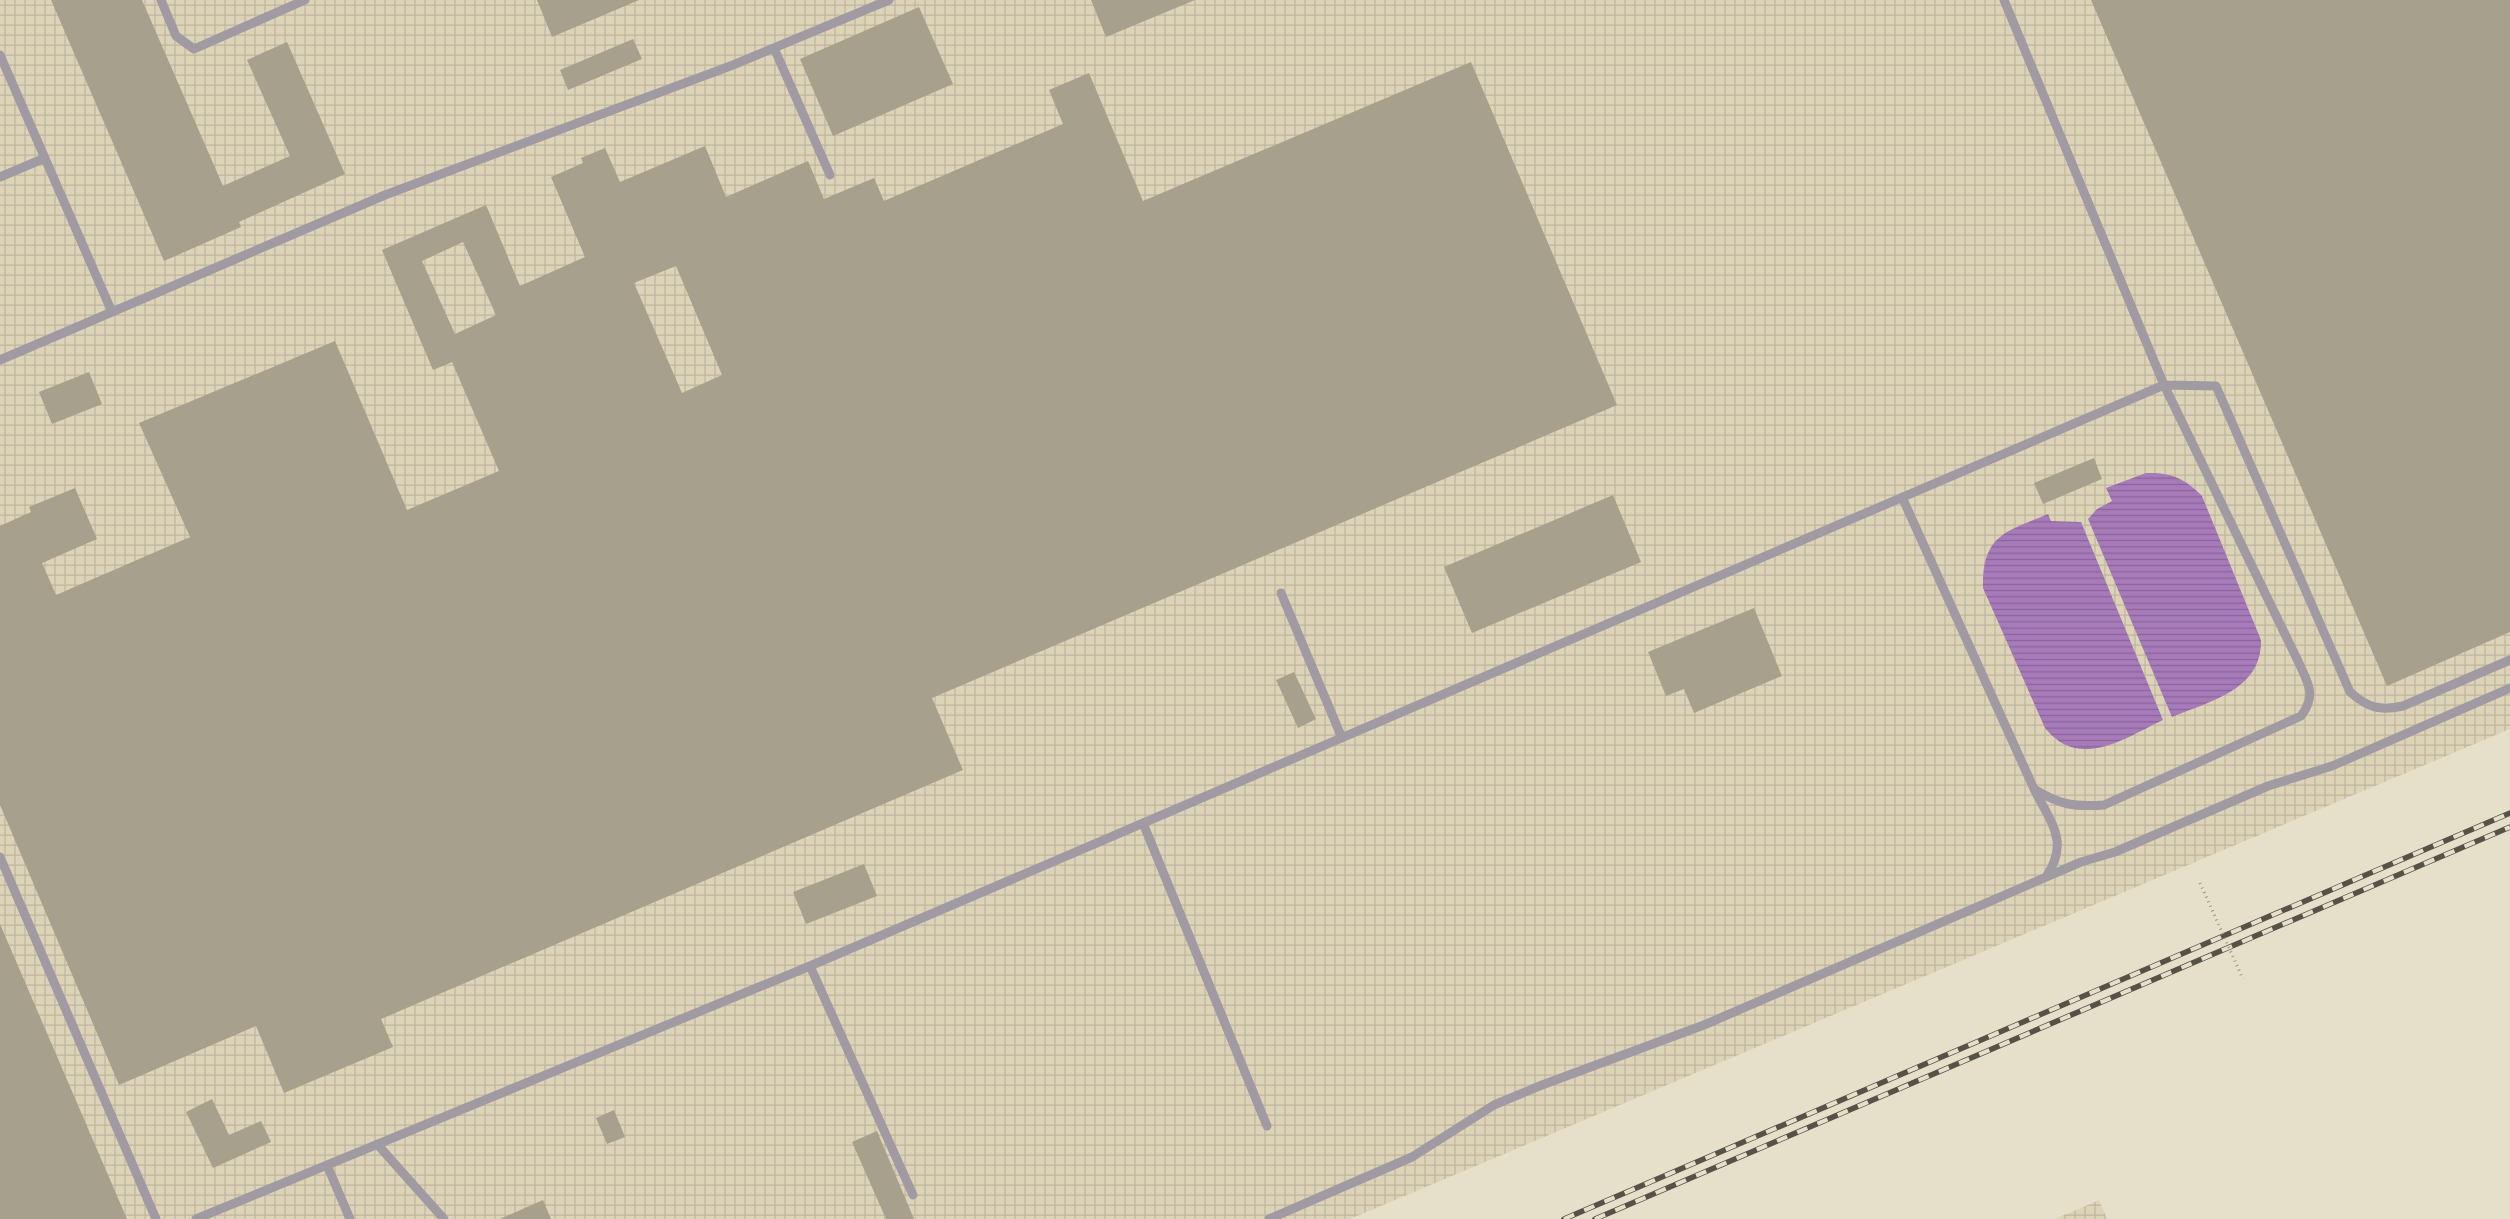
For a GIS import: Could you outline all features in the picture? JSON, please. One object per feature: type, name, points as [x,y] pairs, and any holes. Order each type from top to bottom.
[{"type":"lane","points":[[161,0],[176,36],[194,49],[305,0]]},
{"type":"lane","points":[[0,360],[385,195],[774,48],[889,0]]},
{"type":"lane","points":[[2004,0],[2164,385],[2298,661],[2311,692],[2308,707],[2301,716],[2104,805],[2076,807],[2048,798],[2034,789]]},
{"type":"lane","points":[[774,48],[830,175]]},
{"type":"lane","points":[[0,55],[112,312]]},
{"type":"lane","points":[[0,177],[45,158]]},
{"type":"lane","points":[[196,1219],[810,966],[2164,385],[2216,386],[2350,692],[2360,701],[2386,709],[2403,706],[2510,660]]},
{"type":"lane","points":[[1902,497],[2055,832],[2059,848],[2056,862],[2046,877]]},
{"type":"lane","points":[[1282,593],[1342,738]]},
{"type":"lane","points":[[1269,1219],[1412,1156],[1494,1105],[1542,1085],[1704,1025],[2081,862],[2115,852],[2268,786],[2332,766],[2510,688]]},
{"type":"lane","points":[[1143,823],[1267,1126]]},
{"type":"lane","points":[[0,857],[156,1219]]},
{"type":"lane","points":[[810,966],[912,1195]]},
{"type":"lane","points":[[377,1144],[444,1219]]},
{"type":"lane","points":[[327,1165],[350,1219]]},
{"type":"path","points":[[2200,883],[2243,979]]},
{"type":"shaded area","points":[[0,0],[2510,0],[2510,729],[1350,1219],[0,1219]]},
{"type":"shaded area","points":[[2146,473],[2177,477],[2202,496],[2261,640],[2259,657],[2253,671],[2243,682],[2217,699],[2172,717],[2088,519],[2097,509],[2112,501],[2106,488]]},
{"type":"shaded area","points":[[2048,514],[2051,521],[2081,522],[2163,720],[2118,742],[2102,747],[2087,749],[2072,747],[2058,741],[2045,728],[1983,588],[1987,557],[1992,546],[1999,538],[2008,531]]},
{"type":"shaded area","points":[[2099,1200],[2107,1219],[2055,1219]]},
{"type":"building","points":[[51,0],[142,0],[223,186],[290,156],[247,60],[287,42],[345,174],[239,222],[241,227],[164,261]]},
{"type":"building","points":[[537,0],[639,0],[552,37]]},
{"type":"building","points":[[1091,0],[1195,0],[1106,37]]},
{"type":"building","points":[[2091,0],[2510,0],[2510,632],[2387,686]]},
{"type":"building","points":[[919,7],[953,84],[833,136],[800,59]]},
{"type":"building","points":[[633,39],[642,59],[568,90],[560,70]]},
{"type":"building","points":[[1471,62],[1617,405],[932,698],[963,770],[381,1019],[393,1047],[284,1093],[256,1026],[119,1085],[0,805],[0,526],[31,512],[29,507],[75,488],[97,539],[42,563],[56,595],[190,537],[139,423],[335,341],[407,510],[499,471],[452,362],[433,370],[382,250],[486,205],[520,286],[585,257],[551,177],[583,163],[581,158],[605,148],[620,182],[705,146],[726,197],[808,161],[824,199],[874,178],[884,201],[1063,124],[1049,90],[1089,73],[1143,201]],"holes":[[[463,242],[496,315],[455,334],[422,261]],[[676,266],[722,375],[682,393],[634,283]]]},
{"type":"building","points":[[89,372],[102,404],[52,424],[39,392]]},
{"type":"building","points":[[2094,458],[2102,479],[2043,504],[2034,483]]},
{"type":"building","points":[[1613,495],[1641,562],[1472,633],[1444,567]]},
{"type":"building","points":[[1754,608],[1782,676],[1694,713],[1684,689],[1666,696],[1648,652]]},
{"type":"building","points":[[1294,672],[1316,719],[1298,728],[1276,680]]},
{"type":"building","points":[[864,864],[877,896],[806,924],[793,892]]},
{"type":"building","points":[[0,924],[127,1219],[0,1219]]},
{"type":"building","points":[[212,1099],[229,1135],[261,1121],[271,1142],[213,1168],[186,1112]]},
{"type":"building","points":[[614,1110],[625,1137],[607,1144],[596,1118]]},
{"type":"building","points":[[877,1131],[914,1219],[886,1219],[852,1142]]},
{"type":"building","points":[[543,1200],[551,1219],[500,1219]]},
{"type":"railway","points":[[1564,1219],[2510,813]]},
{"type":"railway","points":[[1595,1219],[2510,827]]}]
